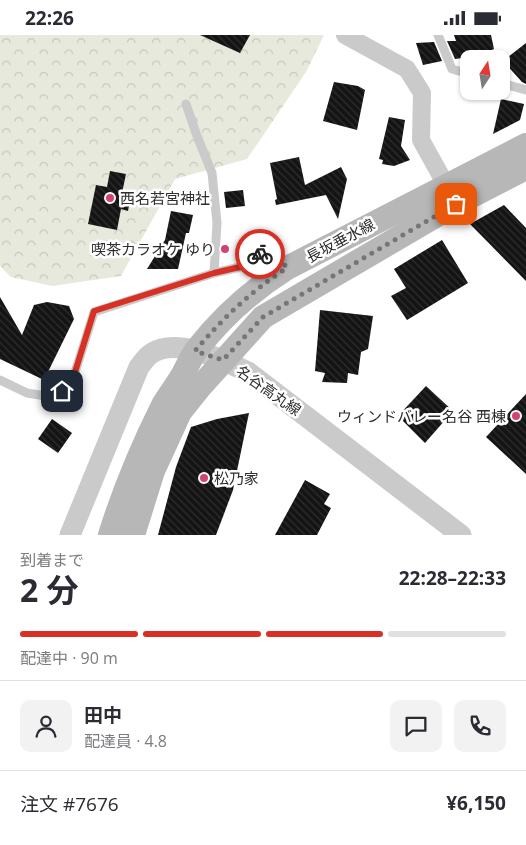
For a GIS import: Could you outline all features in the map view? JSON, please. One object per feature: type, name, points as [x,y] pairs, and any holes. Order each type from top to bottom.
[{"type":"main road","name":"長坂垂水線","points":[[110,535],[134,467],[164,403],[195,351],[241,302],[259,286],[287,268],[526,145]]},
{"type":"main road","name":"長坂垂水線","points":[[133,535],[156,465],[180,412],[223,360],[263,317],[456,204],[526,168]]},
{"type":"street","points":[[345,35],[407,69],[422,93],[421,141],[446,185]]},
{"type":"street","name":"名谷高丸線","points":[[70,535],[139,367],[151,354],[172,346],[223,360],[248,372],[461,535]]},
{"type":"lane","points":[[438,35],[452,69],[460,71]]},
{"type":"lane","points":[[510,86],[526,90]]},
{"type":"lane","points":[[186,104],[212,173],[217,223],[214,273]]},
{"type":"lane","points":[[0,379],[27,393],[52,397],[71,385],[94,311],[214,273],[240,267],[271,247],[287,268]]},
{"type":"green space","points":[[0,35],[324,35],[306,72],[247,159],[175,179],[121,276],[52,286],[11,277],[0,266]]},
{"type":"building","points":[[200,35],[250,35],[240,53]]},
{"type":"building","points":[[454,35],[491,35],[494,49],[460,50],[460,58],[455,59],[447,41],[456,41]]},
{"type":"building","points":[[434,42],[442,61],[423,65],[416,43]]},
{"type":"building","points":[[526,43],[526,84],[510,69],[510,56]]},
{"type":"building","points":[[334,82],[358,86],[365,90],[357,130],[323,121]]},
{"type":"building","points":[[501,100],[524,104],[520,120],[493,134]]},
{"type":"building","points":[[389,117],[405,120],[401,146],[410,160],[394,166],[382,164],[383,160],[379,159]]},
{"type":"building","points":[[299,157],[305,185],[341,167],[347,179],[338,219],[326,195],[276,205],[275,200],[277,199],[270,163]]},
{"type":"building","points":[[110,171],[126,174],[122,193],[131,195],[128,211],[121,209],[117,230],[88,224],[96,185],[107,187]]},
{"type":"building","points":[[243,190],[245,206],[226,208],[224,192]]},
{"type":"building","points":[[504,205],[526,228],[526,281],[470,224]]},
{"type":"building","points":[[171,211],[193,215],[189,233],[186,233],[178,269],[147,269],[165,240]]},
{"type":"building","points":[[442,240],[468,283],[407,320],[391,296],[406,288],[394,269]]},
{"type":"building","points":[[0,297],[22,335],[34,305],[47,302],[69,306],[74,319],[44,380],[0,359]]},
{"type":"building","points":[[320,310],[373,316],[368,349],[361,352],[358,375],[348,373],[347,383],[322,382],[325,373],[315,371]]},
{"type":"building","points":[[426,386],[453,411],[425,443],[398,416]]},
{"type":"building","name":"ウィンドバレー名谷 西棟","points":[[526,394],[526,474],[486,437]]},
{"type":"building","name":"松乃家","points":[[249,413],[233,490],[216,535],[158,535],[176,467],[191,427],[217,419]]},
{"type":"building","points":[[52,419],[72,433],[58,453],[38,439]]},
{"type":"building","points":[[305,480],[330,494],[324,504],[331,508],[317,535],[275,535]]},
{"type":"way so far","points":[[260,254],[271,247],[287,268],[259,286],[241,302],[195,351],[223,360],[263,317],[456,204]]},
{"type":"place","name":"西名若宮神社","points":[[110,198]]},
{"type":"place","name":"喫茶カラオケ ゆり","points":[[225,249]]},
{"type":"place","name":"ウィンドバレー名谷 西棟","points":[[516,416]]},
{"type":"place","name":"松乃家","points":[[204,478]]},
{"type":"route","points":[[62,391],[71,385],[87,328],[94,311],[214,273],[240,267],[260,254]]}]
